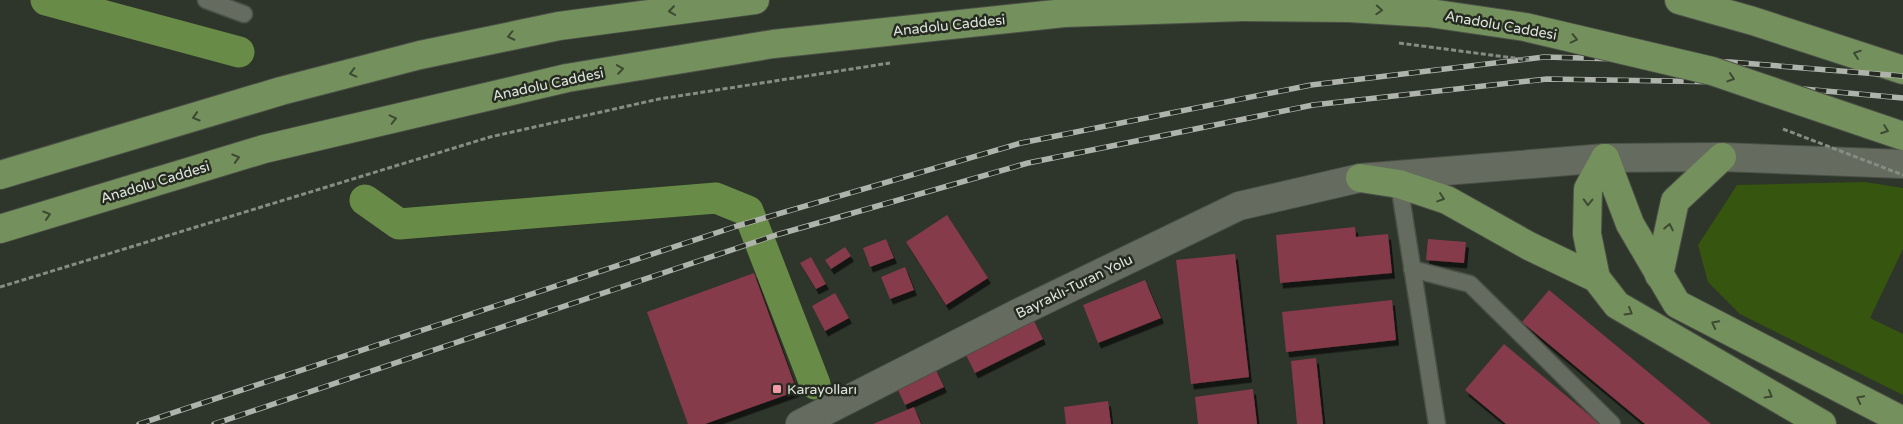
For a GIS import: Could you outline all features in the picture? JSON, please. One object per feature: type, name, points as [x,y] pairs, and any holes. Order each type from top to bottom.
[{"type":"highway","points":[[0,175],[281,91],[420,55],[559,26],[755,0]]},
{"type":"highway","points":[[1679,0],[1753,20],[1903,70]]},
{"type":"highway","name":"Anadolu Caddesi","points":[[0,229],[264,149],[567,78],[773,44],[1064,13],[1242,7],[1349,8],[1429,13],[1525,27],[1712,71],[1903,136]]},
{"type":"highway","points":[[1659,274],[1675,201],[1722,157]]},
{"type":"highway","points":[[1605,158],[1630,224],[1677,304],[1903,421]]},
{"type":"highway","points":[[1605,158],[1588,189],[1587,234],[1596,278],[1617,305],[1822,424]]},
{"type":"highway","points":[[1360,178],[1399,184],[1447,200],[1529,246],[1596,278]]},
{"type":"street","name":"Bayraklı-Turan Yolu","points":[[800,424],[1016,314],[1238,206],[1360,178],[1605,158],[1722,157]]},
{"type":"street","points":[[1722,157],[1903,164]]},
{"type":"lane","points":[[206,0],[244,14]]},
{"type":"lane","points":[[1399,184],[1437,424]]},
{"type":"lane","points":[[1412,268],[1470,284],[1612,424]]},
{"type":"path","points":[[1398,43],[1534,61]]},
{"type":"path","points":[[0,287],[490,137],[659,99],[895,62]]},
{"type":"path","points":[[1779,127],[1903,175]]},
{"type":"green space","points":[[1865,182],[1903,188],[1903,249],[1870,318],[1903,334],[1903,395],[1740,314],[1708,282],[1698,245],[1737,185]]},
{"type":"building","points":[[947,215],[988,278],[946,305],[906,242]]},
{"type":"building","points":[[1355,227],[1356,237],[1388,234],[1392,273],[1280,283],[1276,235]]},
{"type":"building","points":[[886,239],[894,258],[870,267],[863,248]]},
{"type":"building","points":[[1428,239],[1466,242],[1464,263],[1426,260]]},
{"type":"building","points":[[845,247],[851,256],[831,269],[825,260]]},
{"type":"building","points":[[1235,254],[1249,377],[1191,384],[1176,260]]},
{"type":"building","points":[[811,257],[826,284],[816,289],[800,263]]},
{"type":"building","points":[[905,267],[914,290],[890,299],[881,277]]},
{"type":"building","points":[[754,273],[797,391],[705,424],[688,424],[647,312]]},
{"type":"building","points":[[1145,280],[1161,318],[1098,343],[1083,305]]},
{"type":"building","points":[[1549,290],[1711,424],[1645,424],[1522,322]]},
{"type":"building","points":[[835,293],[849,318],[825,331],[812,306]]},
{"type":"building","points":[[1392,300],[1396,340],[1286,352],[1282,312]]},
{"type":"building","points":[[1034,321],[1043,339],[975,373],[966,355]]},
{"type":"building","points":[[1504,344],[1600,424],[1506,424],[1465,390]]},
{"type":"building","points":[[1316,358],[1323,424],[1297,424],[1291,361]]},
{"type":"building","points":[[935,368],[944,387],[905,405],[896,386]]},
{"type":"building","points":[[1253,389],[1257,424],[1198,424],[1195,397]]},
{"type":"building","points":[[1108,401],[1111,424],[1066,424],[1064,407]]},
{"type":"building","points":[[914,407],[921,424],[873,424]]},
{"type":"waterway","points":[[46,0],[239,52]]},
{"type":"waterway","points":[[365,200],[399,224],[716,198],[748,211],[815,384]]},
{"type":"railway","points":[[139,424],[737,226],[1021,143],[1311,85],[1544,57],[1730,62],[1903,76]]},
{"type":"railway","points":[[214,424],[776,235],[1028,163],[1313,105],[1547,79],[1727,82],[1903,98]]},
{"type":"place","name":"Karayolları","points":[[777,389]]}]
